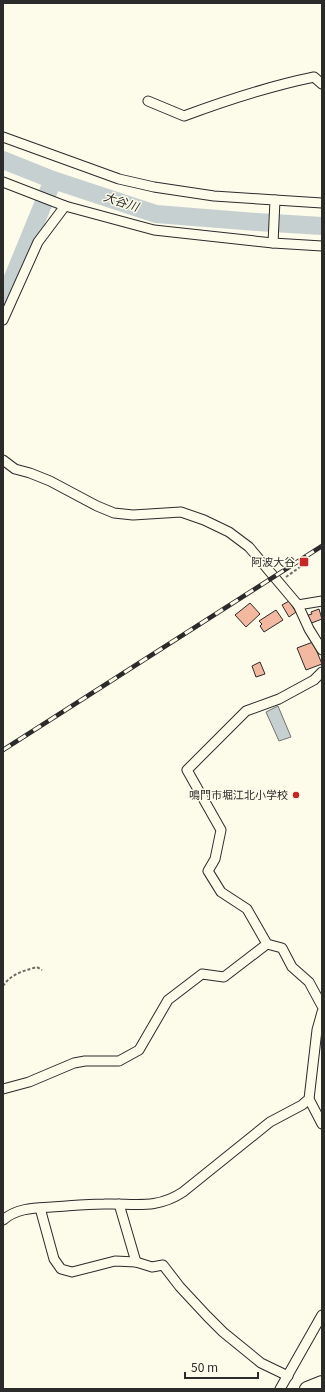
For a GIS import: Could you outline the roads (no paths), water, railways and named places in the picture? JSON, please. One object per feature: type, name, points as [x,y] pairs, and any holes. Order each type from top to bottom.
[{"type":"main road","points":[[307,1389],[322,1384]]},
{"type":"street","points":[[148,100],[184,116],[221,102],[314,77],[322,84]]},
{"type":"street","points":[[3,137],[119,179],[147,186],[214,196],[322,203]]},
{"type":"street","points":[[3,182],[65,206],[154,230],[322,246]]},
{"type":"street","points":[[273,241],[275,201]]},
{"type":"street","points":[[3,320],[38,242],[65,206]]},
{"type":"street","points":[[3,460],[15,470],[30,473],[50,481],[97,506],[114,513],[133,515],[181,512],[204,520],[229,532],[249,547],[298,605],[309,630],[322,650]]},
{"type":"street","points":[[298,605],[322,601]]},
{"type":"street","points":[[322,672],[314,680],[279,699],[246,711],[187,770],[221,830],[215,859],[208,871],[221,892],[247,909],[267,944],[282,948],[292,967],[309,982],[322,1006]]},
{"type":"street","points":[[3,1089],[29,1082],[80,1062],[119,1061],[139,1050],[168,1000],[202,974],[224,977],[267,944]]},
{"type":"street","points":[[322,1012],[317,1030],[309,1099],[322,1124]]},
{"type":"street","points":[[3,1220],[18,1211],[40,1208],[119,1204],[141,1205],[161,1203],[172,1199],[183,1192],[270,1122],[302,1105],[309,1099]]},
{"type":"street","points":[[119,1204],[136,1262]]},
{"type":"street","points":[[40,1208],[54,1259],[61,1269],[72,1272],[115,1261],[136,1262],[152,1267],[163,1265],[180,1287],[223,1332],[261,1363],[288,1376]]},
{"type":"street","points":[[280,1389],[322,1315]]},
{"type":"waterway","name":"大谷川","points":[[3,160],[53,180],[156,214],[322,226]]},
{"type":"waterway","name":"大谷川","points":[[3,302],[53,180]]},
{"type":"railway","points":[[3,750],[322,546]]},
{"type":"place","name":"阿波大谷","points":[[304,562]]},
{"type":"place","name":"鳴門市堀江北小学校","points":[[296,795]]}]
